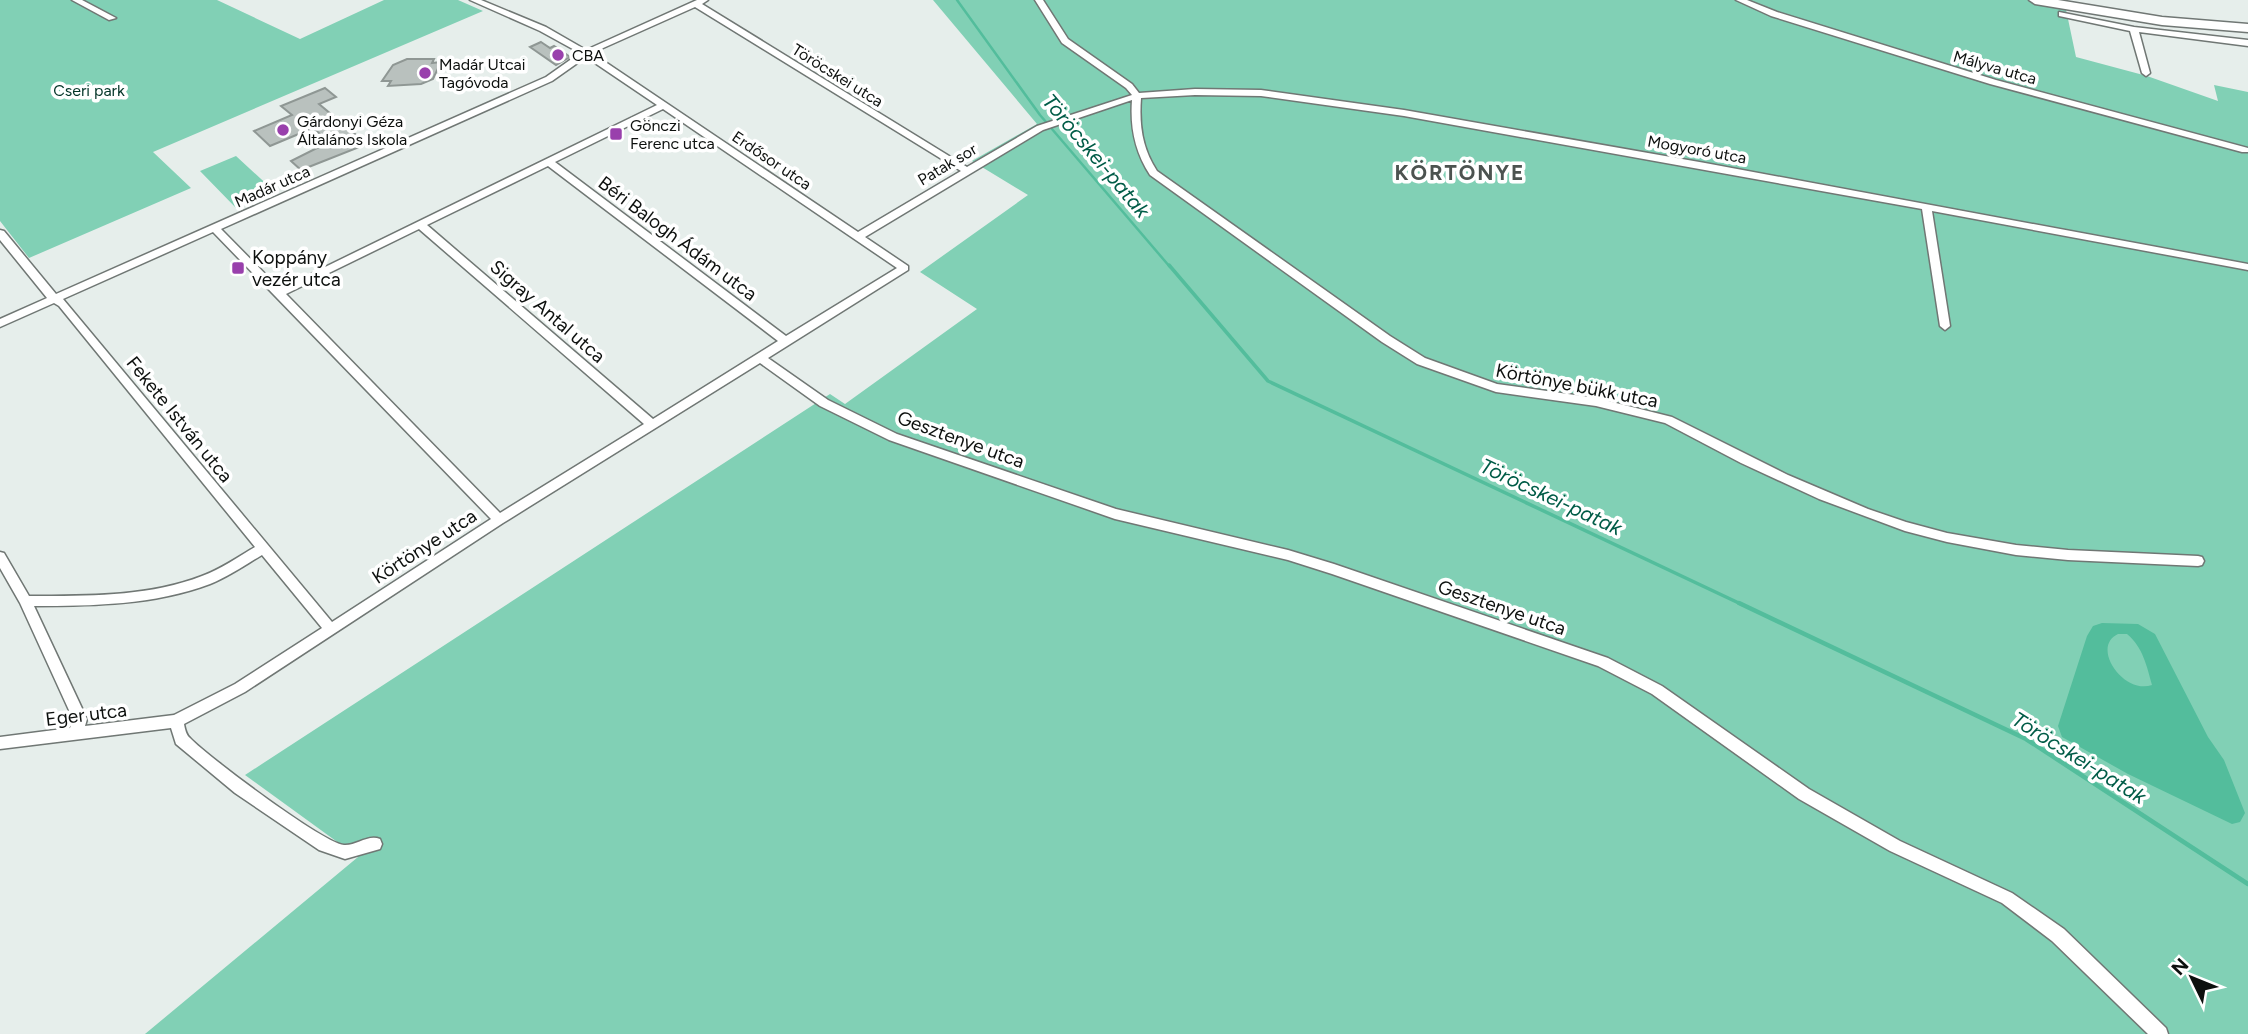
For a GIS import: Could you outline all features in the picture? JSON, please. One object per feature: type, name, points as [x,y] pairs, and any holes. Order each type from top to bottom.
[{"type":"main road","points":[[2035,0],[2162,21],[2246,29]]},
{"type":"street","points":[[76,0],[112,18]]},
{"type":"street","name":"Erdősor utca","points":[[474,0],[543,29],[586,53],[904,268]]},
{"type":"street","points":[[1039,0],[1065,41],[1129,86],[1138,96]]},
{"type":"street","name":"Mályva utca","points":[[1740,0],[1825,30],[1993,82],[2245,150]]},
{"type":"street","name":"Madár utca","points":[[0,323],[549,79],[586,53],[700,2]]},
{"type":"street","name":"Töröcskei utca","points":[[700,2],[965,170]]},
{"type":"street","points":[[2062,14],[2134,29],[2248,43]]},
{"type":"street","points":[[2134,29],[2146,73]]},
{"type":"street","name":"Mogyoró utca","points":[[1055,123],[1138,96],[1208,92],[1299,97],[1706,166],[2248,267]]},
{"type":"street","name":"Körtönye bükk utca","points":[[1138,96],[1135,133],[1145,161],[1153,173],[1375,331],[1421,360],[1496,388],[1596,402],[1668,420],[1810,492],[1932,533],[1987,546],[2056,556],[2197,561]]},
{"type":"street","points":[[280,293],[663,106]]},
{"type":"street","name":"Patak sor","points":[[858,237],[965,170],[1040,128],[1055,123]]},
{"type":"street","name":"Béri Balogh Ádám utca","points":[[549,162],[785,341]]},
{"type":"street","points":[[1927,209],[1945,326]]},
{"type":"street","name":"Sigray Antal utca","points":[[421,225],[652,425]]},
{"type":"street","points":[[216,229],[499,520]]},
{"type":"street","name":"Fekete István utca","points":[[0,233],[63,304],[330,629]]},
{"type":"street","name":"Körtönye utca","points":[[176,721],[240,688],[499,520],[904,268]]},
{"type":"street","name":"Gesztenye utca","points":[[760,357],[824,402],[893,437],[1115,514],[1288,555],[1334,569],[1603,662],[1657,690],[1804,794],[1895,846],[2007,898],[2058,935],[2160,1034]]},
{"type":"street","points":[[25,601],[91,601],[181,588],[209,579],[263,548]]},
{"type":"street","points":[[0,557],[25,601],[80,719],[75,735]]},
{"type":"street","points":[[176,721],[181,740],[240,788],[324,845],[345,852],[376,844]]},
{"type":"street","name":"Eger utca","points":[[0,743],[176,721]]},
{"type":"green space","name":"Cseri park","points":[[0,0],[217,0],[300,39],[384,0],[458,0],[483,11],[153,152],[191,188],[29,258],[0,221]]},
{"type":"green space","points":[[933,0],[2064,0],[2076,57],[2147,76],[2218,101],[2214,85],[2248,92],[2248,1034],[145,1034],[358,857],[245,775],[830,394],[845,404],[977,309],[920,272],[1028,195],[972,161],[1037,124]]},
{"type":"green space","points":[[236,156],[274,191],[236,208],[200,171]]},
{"type":"shaded area","points":[[2102,623],[2138,624],[2155,634],[2208,737],[2224,760],[2245,813],[2240,822],[2232,824],[2128,774],[2062,737],[2058,726],[2087,636],[2093,626]],"holes":[[[2118,634],[2127,634],[2141,651],[2152,685],[2131,683],[2114,668],[2109,658],[2110,640]]]},
{"type":"building","name":"CBA","points":[[541,42],[550,48],[554,46],[570,57],[556,65],[530,47]]},
{"type":"building","name":"Madár Utcai Tagóvoda","points":[[407,59],[434,59],[432,63],[441,62],[433,79],[421,84],[388,86],[391,81],[382,81],[393,65]]},
{"type":"building","name":"Gárdonyi Géza Általános Iskola","points":[[325,88],[336,97],[319,104],[367,144],[301,170],[291,161],[329,142],[313,128],[270,146],[254,131],[292,115],[281,106]]},
{"type":"waterway","name":"Töröcskei-patak","points":[[957,0],[1040,115],[1170,267]]},
{"type":"waterway","name":"Töröcskei-patak","points":[[1169,265],[1268,381],[1743,605]]},
{"type":"waterway","name":"Töröcskei-patak","points":[[1739,603],[2026,739],[2248,884]]},
{"type":"place","name":"CBA","points":[[558,55]]},
{"type":"place","name":"Madár Utcai Tagóvoda","points":[[425,73]]},
{"type":"place","name":"Gárdonyi Géza Általános Iskola","points":[[283,130]]},
{"type":"place","name":"Gönczi Ferenc utca","points":[[616,134]]},
{"type":"place","name":"Koppány vezér utca","points":[[238,268]]},
{"type":"district","name":"KÖRTÖNYE","points":[[1460,173]]}]
